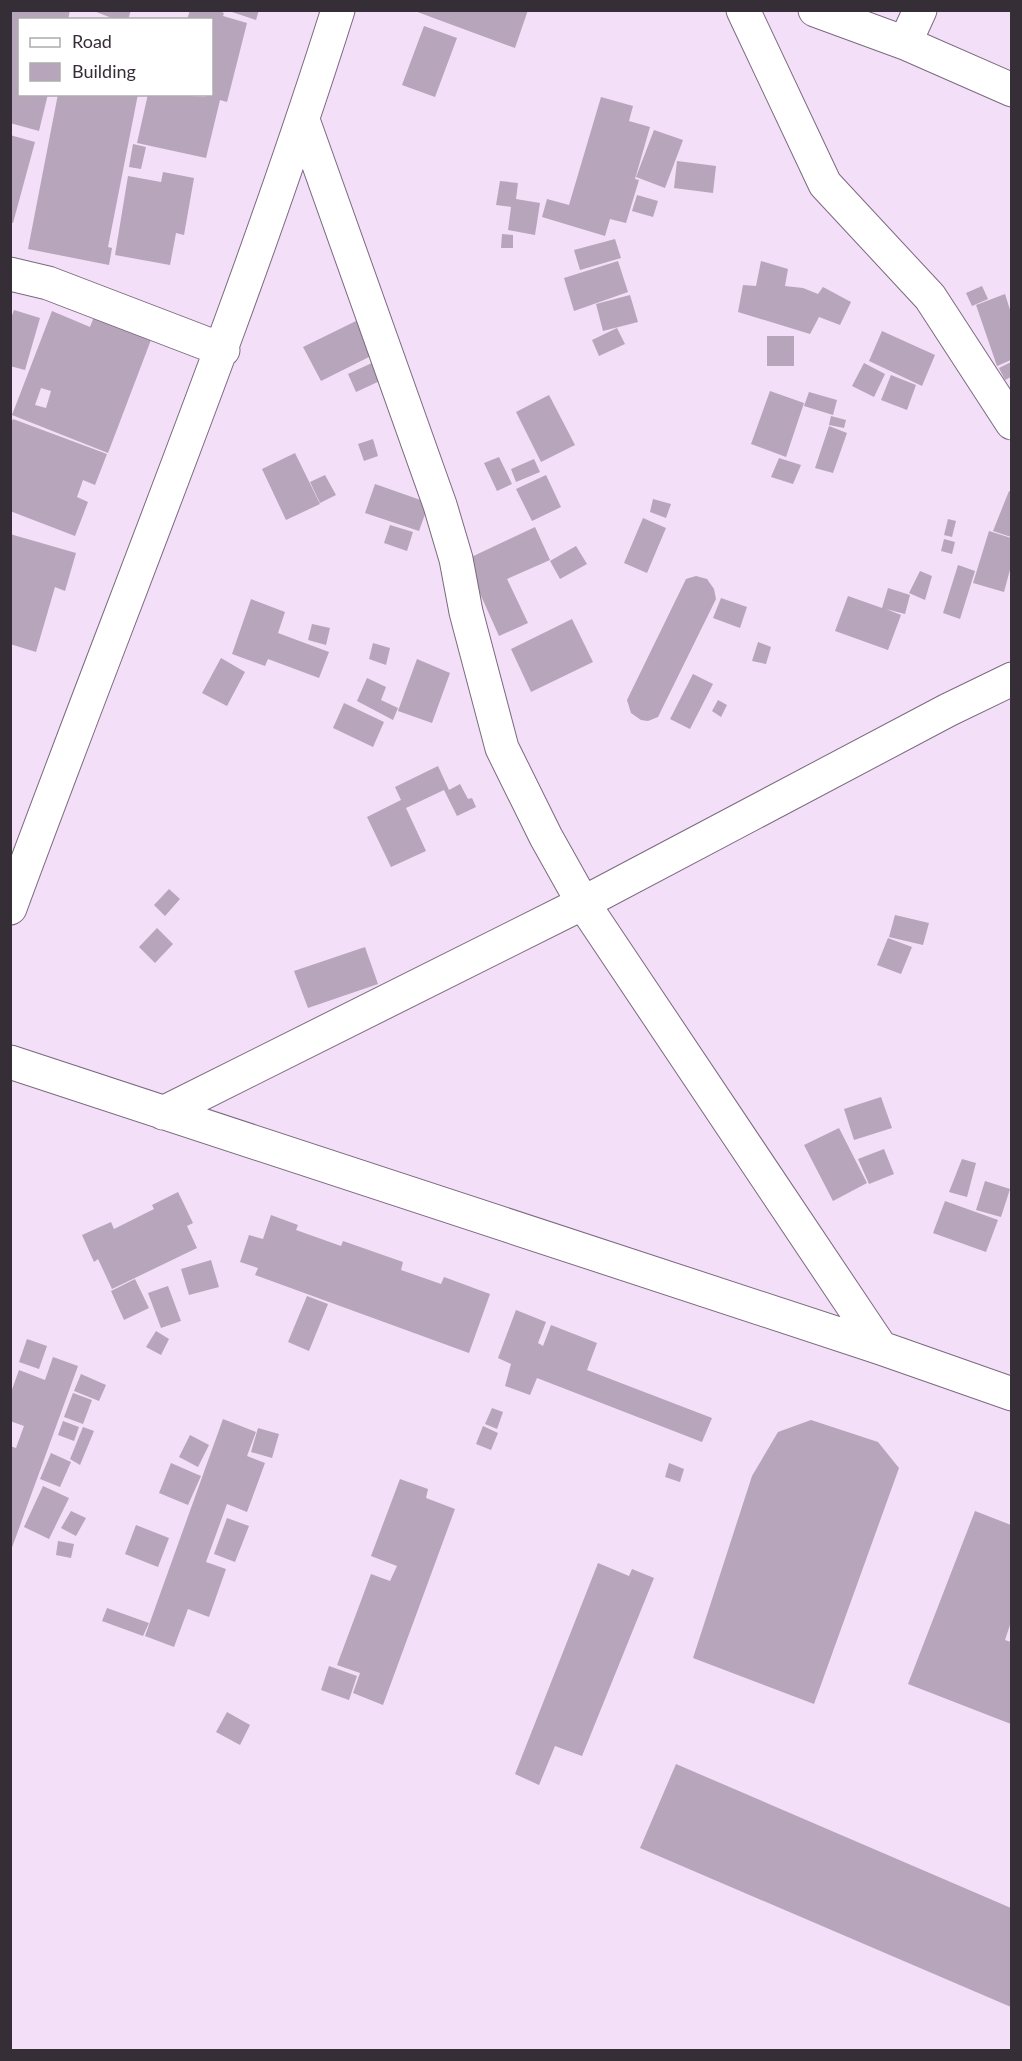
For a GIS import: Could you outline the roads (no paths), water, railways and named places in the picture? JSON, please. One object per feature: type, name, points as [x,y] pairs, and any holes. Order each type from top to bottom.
[{"type":"street","points":[[10,908],[75,732],[223,350],[303,120],[338,10]]},
{"type":"street","points":[[743,10],[825,184],[930,297],[1011,423]]},
{"type":"street","points":[[815,10],[905,43],[1011,90]]},
{"type":"street","points":[[905,43],[920,10]]},
{"type":"street","points":[[303,120],[440,505],[456,559],[466,612],[501,748],[546,837],[583,903],[881,1348]]},
{"type":"street","points":[[10,274],[48,283],[223,350]]},
{"type":"street","points":[[163,1113],[583,903],[1011,679]]},
{"type":"street","points":[[10,1062],[881,1348],[1011,1394]]}]
